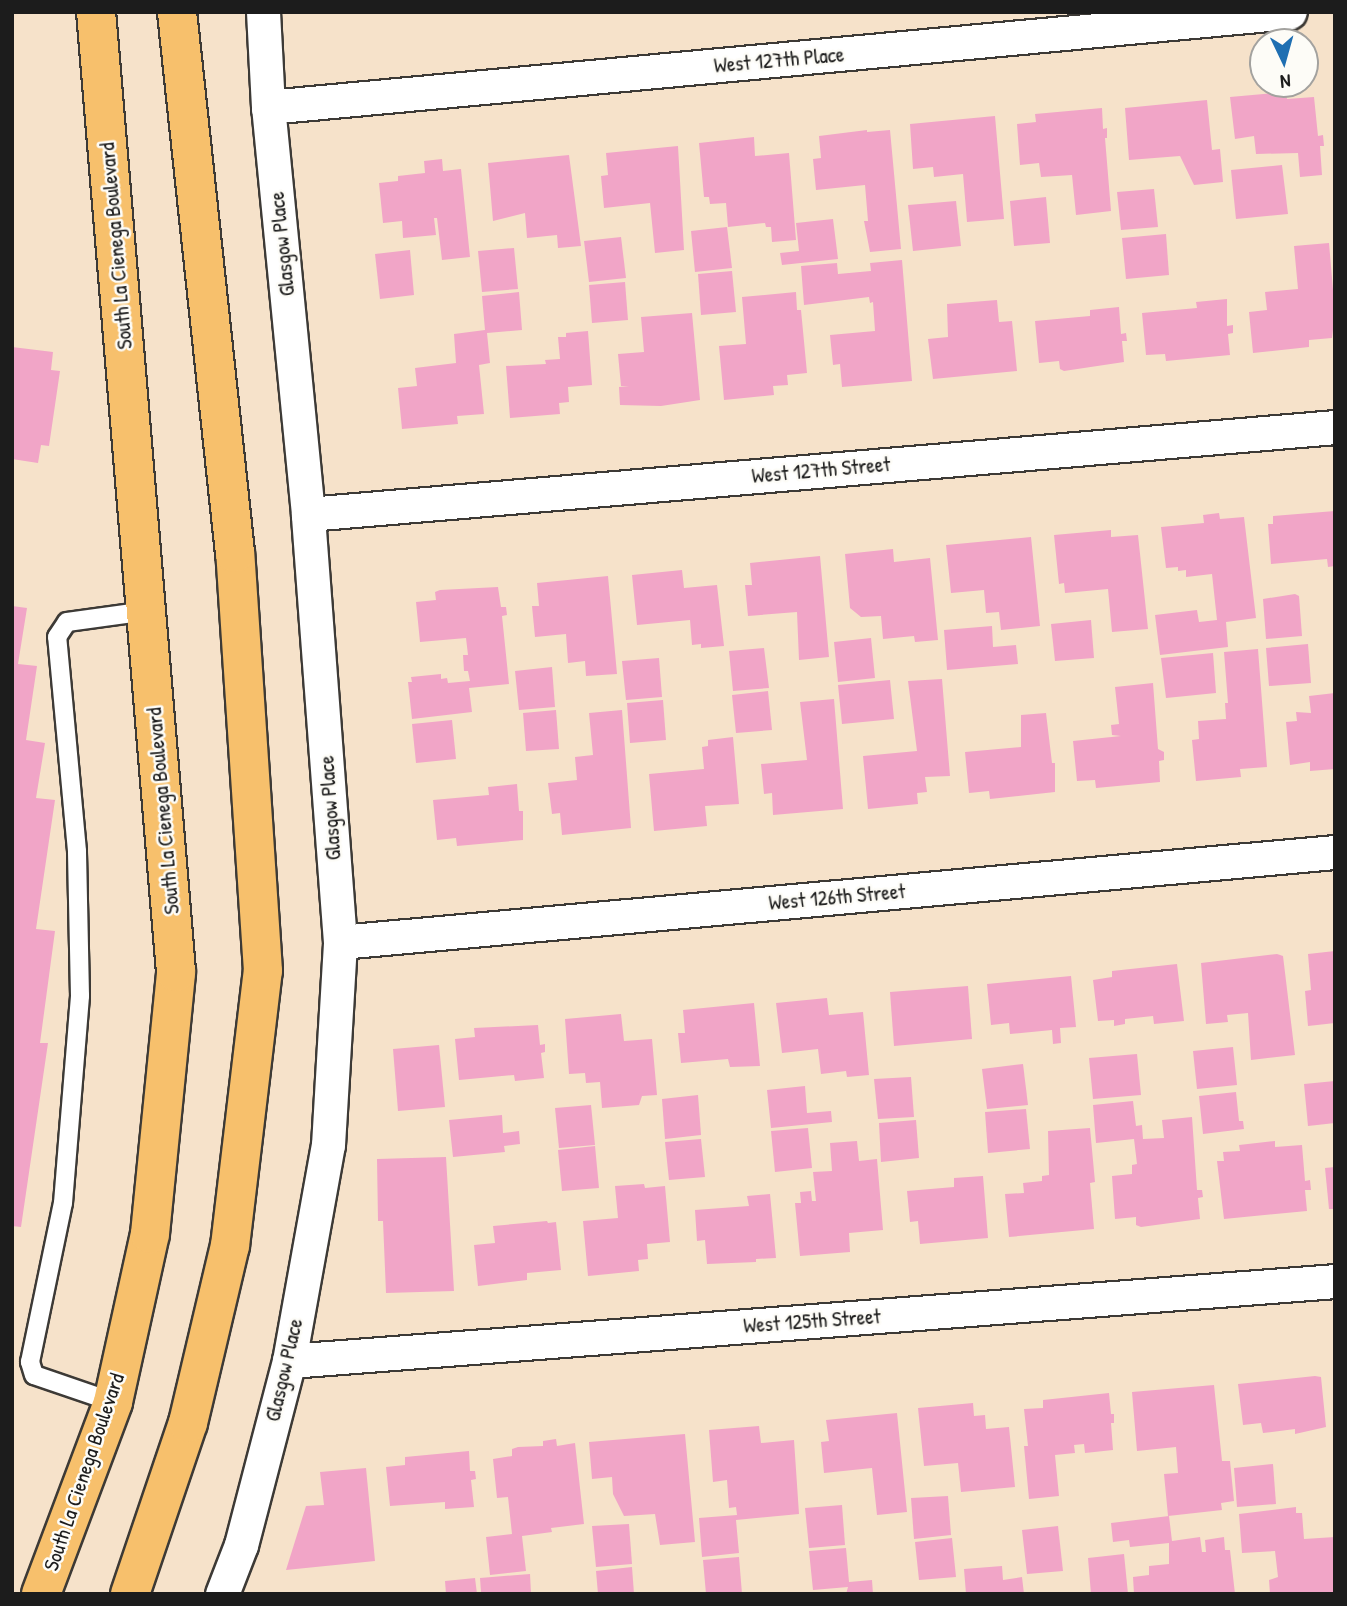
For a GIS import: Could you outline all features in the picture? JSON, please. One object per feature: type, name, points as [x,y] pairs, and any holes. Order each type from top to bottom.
[{"type":"main road","name":"South La Cienega Boulevard","points":[[41,1594],[113,1402],[150,1234],[176,972],[96,12]]},
{"type":"main road","points":[[130,1594],[188,1423],[230,1246],[263,971],[235,553],[177,12]]},
{"type":"street","name":"Glasgow Place","points":[[222,1594],[241,1545],[289,1361],[328,1145],[340,942],[308,514],[268,107],[262,12]]},
{"type":"street","name":"West 127th Place","points":[[268,107],[1290,12]]},
{"type":"street","name":"West 127th Street","points":[[308,514],[1335,427]]},
{"type":"street","name":"West 126th Street","points":[[340,942],[1335,852]]},
{"type":"street","name":"West 125th Street","points":[[289,1361],[1335,1281]]},
{"type":"lane","points":[[113,1402],[34,1375],[30,1362],[63,1203],[80,996],[77,850],[57,637],[67,622],[147,611]]},
{"type":"building","points":[[1230,97],[1314,98],[1318,136],[1323,135],[1324,146],[1320,146],[1322,175],[1300,177],[1298,153],[1256,154],[1254,136],[1235,139]]},
{"type":"building","points":[[1207,100],[1212,150],[1220,149],[1223,182],[1194,185],[1180,156],[1129,160],[1125,108]]},
{"type":"building","points":[[1102,108],[1103,129],[1107,128],[1105,138],[1111,211],[1076,215],[1072,175],[1041,177],[1039,163],[1020,165],[1017,124],[1036,122],[1035,114]]},
{"type":"building","points":[[995,116],[1004,219],[967,222],[963,174],[934,177],[933,167],[913,169],[910,124]]},
{"type":"building","points":[[890,130],[901,249],[870,252],[864,221],[868,221],[865,185],[816,190],[813,159],[821,158],[819,136]]},
{"type":"building","points":[[754,137],[755,156],[789,153],[796,240],[772,242],[771,227],[766,227],[765,223],[728,227],[726,203],[710,204],[709,197],[704,197],[699,143]]},
{"type":"building","points":[[678,146],[684,250],[655,253],[650,203],[604,208],[601,176],[608,175],[606,153]]},
{"type":"building","points":[[569,155],[581,246],[558,248],[557,235],[527,238],[525,213],[493,221],[488,163]]},
{"type":"building","points":[[442,159],[443,171],[461,169],[470,257],[442,260],[437,218],[434,218],[436,235],[403,238],[402,221],[383,223],[379,183],[398,181],[398,176],[425,173],[424,161]]},
{"type":"building","points":[[1282,165],[1288,214],[1236,219],[1231,170]]},
{"type":"building","points":[[1154,189],[1158,227],[1121,230],[1117,192]]},
{"type":"building","points":[[1046,197],[1050,243],[1014,246],[1010,201]]},
{"type":"building","points":[[956,201],[961,246],[913,251],[908,205]]},
{"type":"building","points":[[833,219],[838,259],[782,265],[780,253],[799,251],[796,223]]},
{"type":"building","points":[[727,227],[732,268],[695,272],[691,231]]},
{"type":"building","points":[[1166,234],[1169,275],[1126,279],[1122,238]]},
{"type":"building","points":[[621,237],[626,278],[589,282],[584,241]]},
{"type":"building","points":[[1329,243],[1335,313],[1332,338],[1309,340],[1309,347],[1253,353],[1249,312],[1267,310],[1265,292],[1298,289],[1294,246]]},
{"type":"building","points":[[514,248],[518,289],[482,292],[478,251]]},
{"type":"building","points":[[410,250],[414,295],[380,299],[375,254]]},
{"type":"building","points":[[902,260],[912,381],[842,387],[840,364],[833,365],[830,335],[875,331],[873,302],[870,303],[869,297],[804,305],[801,266],[837,263],[838,274],[871,271],[870,263]]},
{"type":"building","points":[[732,271],[736,312],[701,315],[698,274]]},
{"type":"building","points":[[625,282],[628,320],[592,323],[589,285]]},
{"type":"building","points":[[519,292],[522,330],[487,333],[490,363],[479,365],[484,414],[457,416],[458,424],[402,429],[398,388],[417,386],[415,368],[456,363],[454,334],[485,330],[482,296]]},
{"type":"building","points":[[796,292],[797,310],[801,310],[807,373],[787,375],[788,385],[773,386],[774,395],[724,400],[719,346],[746,344],[742,297]]},
{"type":"building","points":[[1227,299],[1227,326],[1233,325],[1233,333],[1228,334],[1230,355],[1166,361],[1165,354],[1146,355],[1142,313],[1197,308],[1196,302]]},
{"type":"building","points":[[997,300],[999,322],[1012,321],[1017,371],[933,379],[928,339],[948,337],[947,304]]},
{"type":"building","points":[[1119,307],[1121,334],[1126,333],[1127,341],[1122,341],[1124,362],[1064,371],[1060,369],[1059,361],[1039,363],[1035,321],[1090,316],[1090,310]]},
{"type":"building","points":[[692,313],[700,400],[661,406],[620,405],[619,387],[629,386],[621,386],[618,354],[644,352],[641,317]]},
{"type":"building","points":[[588,331],[592,385],[568,387],[569,402],[559,403],[560,414],[510,418],[506,366],[546,364],[545,360],[560,359],[558,337],[566,337],[566,333]]},
{"type":"building","points":[[12,347],[53,352],[51,370],[60,371],[49,446],[41,445],[38,463],[12,459]]},
{"type":"building","points":[[1335,511],[1335,566],[1328,567],[1327,559],[1271,564],[1268,524],[1273,524],[1273,516]]},
{"type":"building","points":[[1219,513],[1220,519],[1244,517],[1256,618],[1226,622],[1228,647],[1160,655],[1155,615],[1197,610],[1199,622],[1217,620],[1212,574],[1186,577],[1186,570],[1178,571],[1178,567],[1166,568],[1161,527],[1204,523],[1203,515]]},
{"type":"building","points":[[1111,530],[1111,537],[1138,535],[1148,629],[1112,632],[1108,589],[1065,593],[1064,583],[1059,584],[1054,535]]},
{"type":"building","points":[[1031,537],[1040,626],[1001,630],[999,612],[986,613],[984,590],[951,593],[946,545]]},
{"type":"building","points":[[893,549],[894,562],[930,558],[938,640],[915,642],[914,636],[883,639],[881,616],[861,617],[850,608],[845,554]]},
{"type":"building","points":[[820,556],[829,657],[799,660],[797,612],[748,616],[745,585],[752,585],[750,563]]},
{"type":"building","points":[[682,570],[684,588],[717,585],[724,646],[701,648],[701,644],[692,645],[690,620],[637,625],[632,575]]},
{"type":"building","points":[[608,576],[617,674],[586,676],[585,661],[568,663],[566,634],[535,637],[532,606],[539,606],[537,583]]},
{"type":"building","points":[[498,587],[501,607],[506,607],[507,615],[502,616],[509,684],[469,688],[472,712],[412,719],[408,682],[412,682],[411,677],[441,674],[441,679],[447,678],[448,683],[470,681],[468,671],[464,671],[463,655],[468,655],[466,638],[420,642],[416,602],[436,600],[435,592],[440,590]]},
{"type":"building","points":[[1295,594],[1299,596],[1302,636],[1266,639],[1263,599]]},
{"type":"building","points":[[12,606],[27,608],[18,664],[37,666],[26,740],[45,743],[36,798],[55,800],[36,929],[55,931],[40,1043],[48,1043],[21,1227],[12,1226]]},
{"type":"building","points":[[1091,620],[1094,658],[1055,661],[1051,624]]},
{"type":"building","points":[[992,626],[993,647],[1016,645],[1018,664],[947,670],[944,630]]},
{"type":"building","points":[[871,638],[875,678],[838,682],[834,642]]},
{"type":"building","points":[[1308,644],[1311,683],[1269,686],[1266,648]]},
{"type":"building","points":[[764,648],[769,688],[733,691],[729,651]]},
{"type":"building","points":[[1258,649],[1267,767],[1240,769],[1241,777],[1196,781],[1192,740],[1199,739],[1198,721],[1226,719],[1225,703],[1228,703],[1224,652]]},
{"type":"building","points":[[1213,653],[1216,693],[1166,698],[1161,658]]},
{"type":"building","points":[[659,658],[662,697],[626,700],[622,661]]},
{"type":"building","points":[[552,667],[555,707],[519,710],[515,671]]},
{"type":"building","points":[[942,679],[950,776],[925,777],[927,792],[917,793],[918,804],[868,809],[863,756],[917,751],[908,681]]},
{"type":"building","points":[[890,680],[894,719],[842,724],[838,685]]},
{"type":"building","points":[[1153,683],[1158,749],[1164,752],[1164,760],[1159,761],[1160,782],[1096,788],[1095,780],[1077,781],[1073,741],[1121,736],[1112,735],[1111,725],[1119,724],[1115,687]]},
{"type":"building","points":[[768,691],[772,730],[736,733],[732,695]]},
{"type":"building","points":[[1335,693],[1335,769],[1310,771],[1310,762],[1290,765],[1286,722],[1297,721],[1296,712],[1311,713],[1309,696]]},
{"type":"building","points":[[834,699],[843,809],[773,815],[772,793],[764,794],[761,764],[807,760],[800,702]]},
{"type":"building","points":[[663,700],[666,740],[630,743],[627,703]]},
{"type":"building","points":[[556,710],[559,749],[526,751],[523,713]]},
{"type":"building","points":[[622,710],[631,828],[562,835],[560,813],[552,814],[548,783],[577,780],[575,757],[593,755],[589,713]]},
{"type":"building","points":[[1046,713],[1052,763],[1055,763],[1055,792],[990,799],[989,791],[969,793],[965,752],[1021,747],[1021,715]]},
{"type":"building","points":[[452,720],[456,759],[416,763],[412,724]]},
{"type":"building","points":[[733,737],[739,804],[705,806],[707,826],[654,831],[649,774],[704,769],[702,747],[708,746],[708,740]]},
{"type":"building","points":[[517,784],[519,811],[523,811],[523,840],[457,846],[456,838],[437,840],[433,800],[489,795],[488,787]]},
{"type":"building","points":[[1335,951],[1335,1023],[1308,1026],[1305,991],[1311,990],[1308,954]]},
{"type":"building","points":[[1277,954],[1283,956],[1295,1055],[1251,1060],[1248,1013],[1227,1015],[1228,1022],[1206,1024],[1201,963]]},
{"type":"building","points":[[1177,964],[1184,1021],[1154,1024],[1153,1016],[1125,1019],[1125,1024],[1114,1026],[1114,1020],[1098,1021],[1093,980],[1112,977],[1112,971]]},
{"type":"building","points":[[1071,976],[1076,1027],[1060,1028],[1061,1043],[1053,1044],[1052,1030],[1010,1034],[1009,1023],[991,1025],[987,984]]},
{"type":"building","points":[[968,986],[972,1039],[894,1046],[890,992]]},
{"type":"building","points":[[827,998],[829,1015],[863,1012],[869,1075],[847,1077],[846,1071],[821,1074],[818,1049],[782,1053],[776,1003]]},
{"type":"building","points":[[754,1003],[760,1066],[730,1067],[728,1059],[681,1063],[678,1033],[685,1033],[683,1010]]},
{"type":"building","points":[[621,1014],[624,1041],[652,1039],[657,1095],[642,1096],[639,1105],[602,1108],[600,1082],[586,1083],[585,1073],[569,1074],[565,1019]]},
{"type":"building","points":[[538,1025],[540,1045],[545,1044],[545,1052],[541,1053],[544,1078],[515,1081],[514,1075],[459,1080],[455,1039],[475,1037],[474,1028]]},
{"type":"building","points":[[439,1045],[445,1107],[398,1111],[393,1049]]},
{"type":"building","points":[[1233,1047],[1237,1085],[1197,1089],[1193,1051]]},
{"type":"building","points":[[1137,1054],[1141,1095],[1093,1099],[1089,1058]]},
{"type":"building","points":[[1023,1064],[1028,1105],[987,1109],[982,1069]]},
{"type":"building","points":[[911,1077],[914,1117],[878,1119],[874,1079]]},
{"type":"building","points":[[1335,1081],[1335,1123],[1308,1126],[1304,1084]]},
{"type":"building","points":[[805,1086],[807,1113],[831,1111],[832,1122],[771,1128],[767,1090]]},
{"type":"building","points":[[1236,1092],[1239,1121],[1243,1121],[1244,1129],[1203,1134],[1199,1096]]},
{"type":"building","points":[[698,1095],[701,1135],[665,1139],[662,1099]]},
{"type":"building","points":[[1133,1101],[1136,1126],[1142,1125],[1143,1139],[1164,1138],[1162,1120],[1192,1117],[1197,1190],[1202,1190],[1203,1197],[1198,1198],[1200,1219],[1141,1227],[1136,1225],[1136,1217],[1115,1219],[1112,1176],[1132,1174],[1132,1165],[1137,1164],[1134,1139],[1096,1143],[1093,1105]]},
{"type":"building","points":[[591,1105],[595,1145],[559,1148],[555,1108]]},
{"type":"building","points":[[1026,1109],[1030,1149],[988,1153],[985,1112]]},
{"type":"building","points":[[502,1115],[503,1133],[519,1131],[520,1144],[504,1146],[505,1152],[453,1157],[449,1120]]},
{"type":"building","points":[[916,1120],[919,1158],[881,1162],[879,1123]]},
{"type":"building","points":[[808,1128],[812,1168],[775,1172],[771,1131]]},
{"type":"building","points":[[1090,1128],[1095,1182],[1090,1183],[1094,1229],[1009,1237],[1005,1194],[1024,1193],[1023,1183],[1042,1181],[1042,1176],[1049,1175],[1048,1131]]},
{"type":"building","points":[[701,1139],[705,1177],[669,1180],[665,1142]]},
{"type":"building","points":[[857,1141],[859,1161],[877,1159],[883,1230],[849,1233],[850,1252],[800,1256],[795,1203],[801,1203],[800,1192],[811,1191],[812,1201],[816,1201],[813,1172],[832,1171],[830,1143]]},
{"type":"building","points":[[1275,1141],[1275,1147],[1302,1145],[1305,1181],[1310,1180],[1311,1190],[1305,1190],[1307,1211],[1224,1219],[1217,1161],[1224,1161],[1223,1152],[1240,1151],[1239,1145]]},
{"type":"building","points":[[595,1146],[599,1188],[562,1191],[558,1150]]},
{"type":"building","points":[[446,1157],[454,1291],[386,1293],[383,1221],[378,1221],[377,1159]]},
{"type":"building","points":[[1335,1167],[1335,1209],[1329,1209],[1325,1168]]},
{"type":"building","points":[[983,1176],[988,1238],[920,1244],[918,1221],[910,1222],[907,1191],[954,1187],[954,1178]]},
{"type":"building","points":[[644,1184],[645,1188],[665,1186],[670,1242],[647,1244],[648,1259],[638,1260],[639,1271],[588,1276],[583,1221],[618,1218],[615,1186]]},
{"type":"building","points":[[770,1194],[776,1258],[756,1259],[756,1262],[707,1264],[705,1240],[697,1241],[695,1210],[749,1206],[747,1196]]},
{"type":"building","points":[[556,1222],[561,1270],[527,1273],[527,1280],[478,1286],[474,1245],[495,1243],[493,1226]]},
{"type":"building","points":[[1321,1377],[1326,1427],[1295,1434],[1295,1429],[1263,1433],[1261,1423],[1243,1425],[1238,1384]]},
{"type":"building","points":[[1214,1385],[1222,1461],[1230,1461],[1234,1501],[1221,1503],[1222,1510],[1168,1516],[1164,1474],[1178,1473],[1176,1447],[1137,1451],[1132,1392]]},
{"type":"building","points":[[1109,1393],[1111,1414],[1114,1414],[1114,1423],[1111,1423],[1113,1450],[1085,1453],[1084,1444],[1074,1445],[1075,1453],[1055,1455],[1059,1496],[1029,1499],[1024,1409],[1043,1408],[1043,1400]]},
{"type":"building","points":[[973,1403],[974,1416],[985,1415],[986,1429],[1009,1427],[1015,1487],[961,1492],[958,1463],[924,1466],[918,1408]]},
{"type":"building","points":[[897,1413],[907,1512],[877,1515],[872,1468],[824,1473],[821,1442],[829,1441],[826,1420]]},
{"type":"building","points":[[759,1426],[761,1443],[794,1440],[799,1514],[736,1520],[739,1553],[702,1557],[699,1518],[737,1515],[736,1507],[729,1508],[727,1480],[713,1482],[709,1430]]},
{"type":"building","points":[[685,1434],[695,1542],[660,1545],[655,1514],[624,1516],[613,1494],[612,1477],[592,1479],[589,1442]]},
{"type":"building","points":[[556,1439],[557,1446],[575,1443],[584,1524],[551,1528],[552,1532],[522,1536],[526,1571],[490,1575],[486,1537],[512,1534],[508,1497],[497,1498],[493,1459],[512,1456],[512,1449],[518,1447],[543,1446],[543,1441]]},
{"type":"building","points":[[469,1451],[470,1471],[475,1471],[476,1479],[471,1480],[474,1507],[445,1509],[445,1502],[390,1506],[386,1467],[405,1465],[405,1457]]},
{"type":"building","points":[[1273,1464],[1276,1504],[1237,1507],[1234,1468]]},
{"type":"building","points":[[366,1468],[375,1561],[286,1570],[306,1506],[324,1505],[320,1472]]},
{"type":"building","points":[[948,1496],[951,1535],[914,1539],[911,1498]]},
{"type":"building","points":[[842,1505],[845,1545],[809,1548],[805,1508]]},
{"type":"building","points":[[1296,1507],[1296,1513],[1302,1513],[1304,1539],[1335,1537],[1335,1594],[1270,1594],[1269,1580],[1278,1577],[1275,1551],[1242,1553],[1239,1514]]},
{"type":"building","points":[[1169,1516],[1172,1541],[1200,1537],[1202,1552],[1206,1552],[1205,1540],[1224,1537],[1225,1550],[1230,1550],[1235,1594],[1134,1594],[1133,1577],[1149,1575],[1149,1566],[1169,1564],[1169,1543],[1130,1547],[1129,1540],[1113,1542],[1111,1523]]},
{"type":"building","points":[[629,1524],[632,1564],[596,1567],[592,1526]]},
{"type":"building","points":[[1058,1526],[1063,1571],[1027,1574],[1022,1530]]},
{"type":"building","points":[[952,1538],[956,1577],[919,1580],[915,1542]]},
{"type":"building","points":[[846,1548],[849,1582],[872,1580],[873,1594],[846,1594],[848,1587],[813,1590],[809,1551]]},
{"type":"building","points":[[1124,1554],[1128,1594],[1091,1594],[1088,1558]]},
{"type":"building","points":[[739,1557],[742,1594],[706,1594],[703,1560]]},
{"type":"building","points":[[1002,1566],[1003,1580],[1022,1577],[1024,1594],[966,1594],[964,1569]]},
{"type":"building","points":[[632,1567],[634,1594],[598,1594],[596,1571]]},
{"type":"building","points":[[530,1574],[531,1594],[481,1592],[480,1578]]},
{"type":"building","points":[[475,1578],[477,1594],[446,1594],[445,1581]]}]
